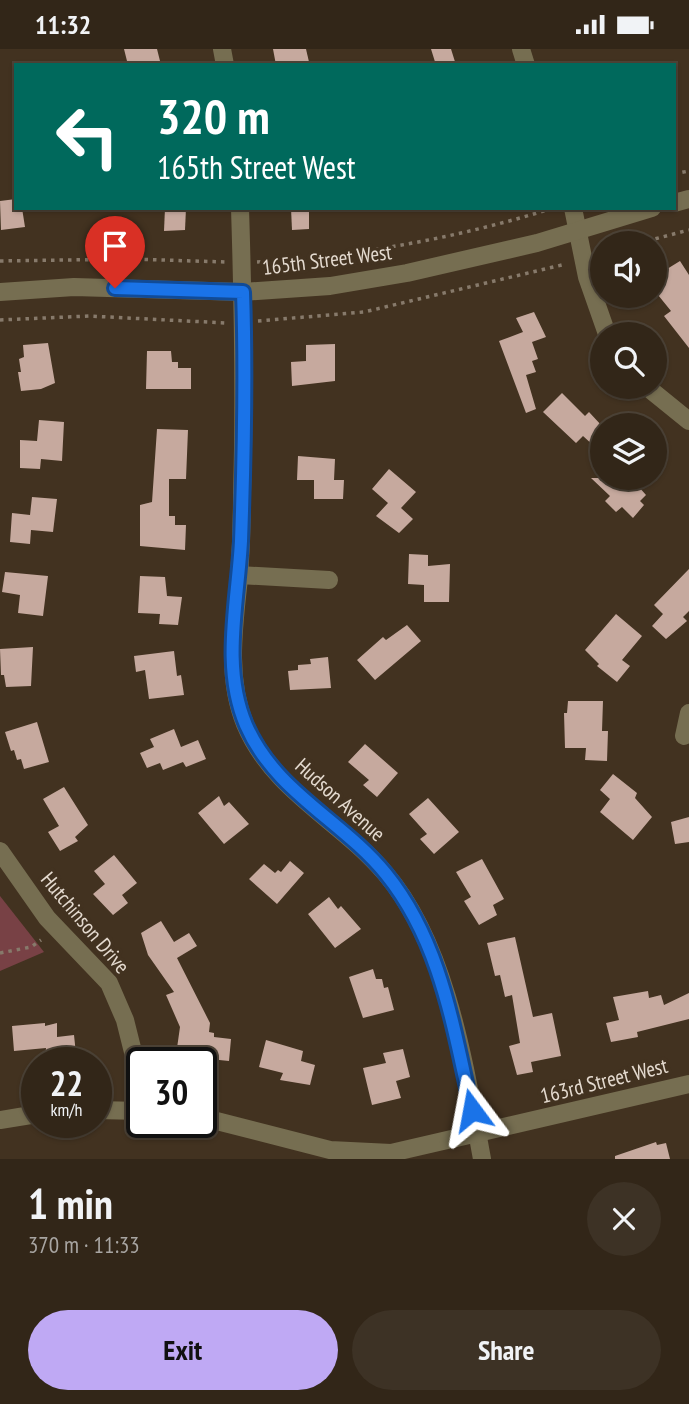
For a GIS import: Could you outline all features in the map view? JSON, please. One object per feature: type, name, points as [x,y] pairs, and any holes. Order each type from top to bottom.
[{"type":"street","name":"Hudson Avenue","points":[[240,210],[243,292],[239,575],[233,659],[245,723],[263,755],[284,781],[371,858],[413,913],[440,974],[482,1159]]},
{"type":"street","points":[[573,210],[601,322]]},
{"type":"street","name":"165th Street West","points":[[0,292],[88,287],[243,292],[365,281],[577,232],[646,210]]},
{"type":"street","points":[[662,399],[689,421]]},
{"type":"street","points":[[239,575],[330,580]]},
{"type":"street","points":[[684,736],[689,713]]},
{"type":"street","name":"Hutchinson Drive","points":[[0,851],[47,918],[109,982],[125,1020],[132,1047]]},
{"type":"street","name":"163rd Street West","points":[[217,1121],[330,1150],[412,1150],[689,1084]]},
{"type":"street","points":[[0,1119],[21,1116]]},
{"type":"path","points":[[0,261],[130,259],[242,263],[370,250],[451,234],[546,210]]},
{"type":"path","points":[[667,236],[689,230]]},
{"type":"path","points":[[0,953],[31,947],[41,940]]},
{"type":"shaded area","points":[[0,896],[44,952],[0,971]]},
{"type":"building","points":[[124,49],[157,49],[160,63],[128,63]]},
{"type":"building","points":[[273,49],[306,49],[309,62],[276,63]]},
{"type":"building","points":[[431,49],[451,49],[455,63],[435,63]]},
{"type":"building","points":[[14,199],[14,210],[22,210],[25,227],[1,230],[0,201]]},
{"type":"building","points":[[165,210],[186,210],[185,230],[164,231]]},
{"type":"building","points":[[291,210],[309,210],[309,229],[292,230]]},
{"type":"building","points":[[680,261],[689,275],[689,348],[664,316],[671,311],[667,306],[667,269]]},
{"type":"building","points":[[534,312],[546,337],[532,342],[538,359],[532,361],[536,372],[526,375],[536,409],[526,413],[499,341],[523,332],[516,318]]},
{"type":"building","points":[[48,343],[55,383],[41,389],[21,391],[18,372],[21,372],[19,359],[24,357],[23,345]]},
{"type":"building","points":[[335,344],[335,381],[292,386],[291,362],[306,361],[306,345]]},
{"type":"building","points":[[147,351],[171,351],[172,362],[178,362],[178,368],[191,368],[191,389],[146,389]]},
{"type":"building","points":[[562,393],[585,416],[590,413],[590,442],[583,436],[576,443],[543,412]]},
{"type":"building","points":[[39,420],[64,422],[62,461],[41,459],[40,469],[20,468],[20,440],[37,441]]},
{"type":"building","points":[[157,429],[188,430],[186,479],[169,479],[169,516],[175,516],[175,525],[186,525],[185,550],[140,546],[140,505],[152,502]]},
{"type":"building","points":[[298,456],[335,459],[334,480],[344,480],[343,499],[314,499],[314,480],[297,480]]},
{"type":"building","points":[[389,469],[416,492],[401,508],[413,519],[399,533],[376,516],[388,503],[372,489]]},
{"type":"building","points":[[604,490],[642,490],[646,495],[640,501],[644,505],[633,518],[622,507],[616,512],[605,501],[610,496]]},
{"type":"building","points":[[32,497],[57,499],[53,532],[31,530],[30,544],[10,542],[12,513],[30,515]]},
{"type":"building","points":[[409,554],[428,555],[428,566],[450,564],[449,602],[424,602],[424,585],[408,584]]},
{"type":"building","points":[[689,569],[689,611],[683,617],[687,621],[666,639],[652,626],[663,614],[654,605]]},
{"type":"building","points":[[5,572],[48,576],[43,616],[18,613],[20,595],[2,592]]},
{"type":"building","points":[[140,576],[165,577],[167,596],[182,597],[178,625],[159,624],[160,614],[138,613]]},
{"type":"building","points":[[616,614],[642,636],[622,660],[630,666],[617,682],[597,666],[599,664],[585,650]]},
{"type":"building","points":[[407,625],[421,641],[375,680],[357,660],[383,637],[386,640]]},
{"type":"building","points":[[33,647],[31,686],[6,687],[4,675],[1,675],[0,649]]},
{"type":"building","points":[[174,651],[177,676],[181,675],[184,695],[149,699],[145,670],[136,672],[134,656]]},
{"type":"building","points":[[328,657],[331,688],[290,690],[288,671],[298,670],[298,665],[311,664],[310,659]]},
{"type":"building","points":[[568,701],[603,701],[602,731],[608,731],[607,761],[585,760],[586,748],[565,748],[564,713],[567,713]]},
{"type":"building","points":[[37,722],[49,762],[24,769],[21,759],[17,760],[14,750],[11,751],[5,732]]},
{"type":"building","points":[[174,729],[181,747],[198,740],[206,759],[186,767],[183,762],[163,770],[160,763],[147,768],[140,753],[154,747],[150,739]]},
{"type":"building","points":[[365,744],[398,773],[377,797],[363,785],[369,780],[348,762]]},
{"type":"building","points":[[613,774],[637,793],[635,798],[652,817],[633,840],[600,812],[610,799],[600,790]]},
{"type":"building","points":[[64,787],[88,825],[75,837],[78,841],[60,851],[48,832],[59,826],[43,799]]},
{"type":"building","points":[[219,796],[224,806],[229,802],[249,824],[224,844],[198,813]]},
{"type":"building","points":[[428,798],[459,832],[434,854],[420,839],[427,834],[409,814]]},
{"type":"building","points":[[689,817],[689,842],[675,844],[671,822]]},
{"type":"building","points":[[114,855],[137,883],[122,895],[128,903],[113,915],[93,894],[105,884],[94,871]]},
{"type":"building","points":[[482,859],[504,899],[493,905],[497,915],[479,925],[464,901],[471,897],[456,872]]},
{"type":"building","points":[[290,861],[304,873],[277,904],[249,879],[264,864],[275,873],[278,870],[281,872]]},
{"type":"building","points":[[329,897],[338,909],[341,906],[361,929],[335,948],[308,914]]},
{"type":"building","points":[[161,921],[174,942],[189,933],[197,946],[177,958],[210,1023],[209,1032],[214,1033],[214,1037],[231,1039],[229,1061],[217,1060],[217,1047],[177,1047],[180,1027],[166,995],[174,992],[148,955],[141,933]]},
{"type":"building","points":[[515,937],[533,1017],[552,1013],[561,1056],[531,1062],[533,1072],[517,1075],[509,1046],[520,1043],[512,995],[505,997],[500,975],[495,976],[487,943]]},
{"type":"building","points":[[373,969],[376,979],[382,979],[384,988],[388,987],[394,1010],[363,1018],[349,977]]},
{"type":"building","points":[[648,991],[649,998],[661,995],[664,1005],[689,993],[689,1019],[637,1032],[638,1037],[611,1042],[606,1023],[619,1020],[613,997]]},
{"type":"building","points":[[45,1023],[45,1026],[57,1023],[57,1037],[74,1035],[75,1047],[21,1047],[21,1050],[14,1051],[12,1026]]},
{"type":"building","points":[[266,1040],[303,1051],[301,1061],[315,1065],[310,1085],[280,1080],[283,1073],[259,1067]]},
{"type":"building","points":[[403,1049],[410,1077],[396,1081],[401,1098],[372,1105],[363,1068],[386,1063],[383,1053]]},
{"type":"building","points":[[656,1142],[657,1145],[666,1143],[670,1159],[615,1159],[615,1156]]},
{"type":"route","points":[[115,288],[243,292],[243,492],[233,659],[235,683],[245,723],[273,769],[296,795],[371,858],[413,913],[438,965],[472,1110]]}]
